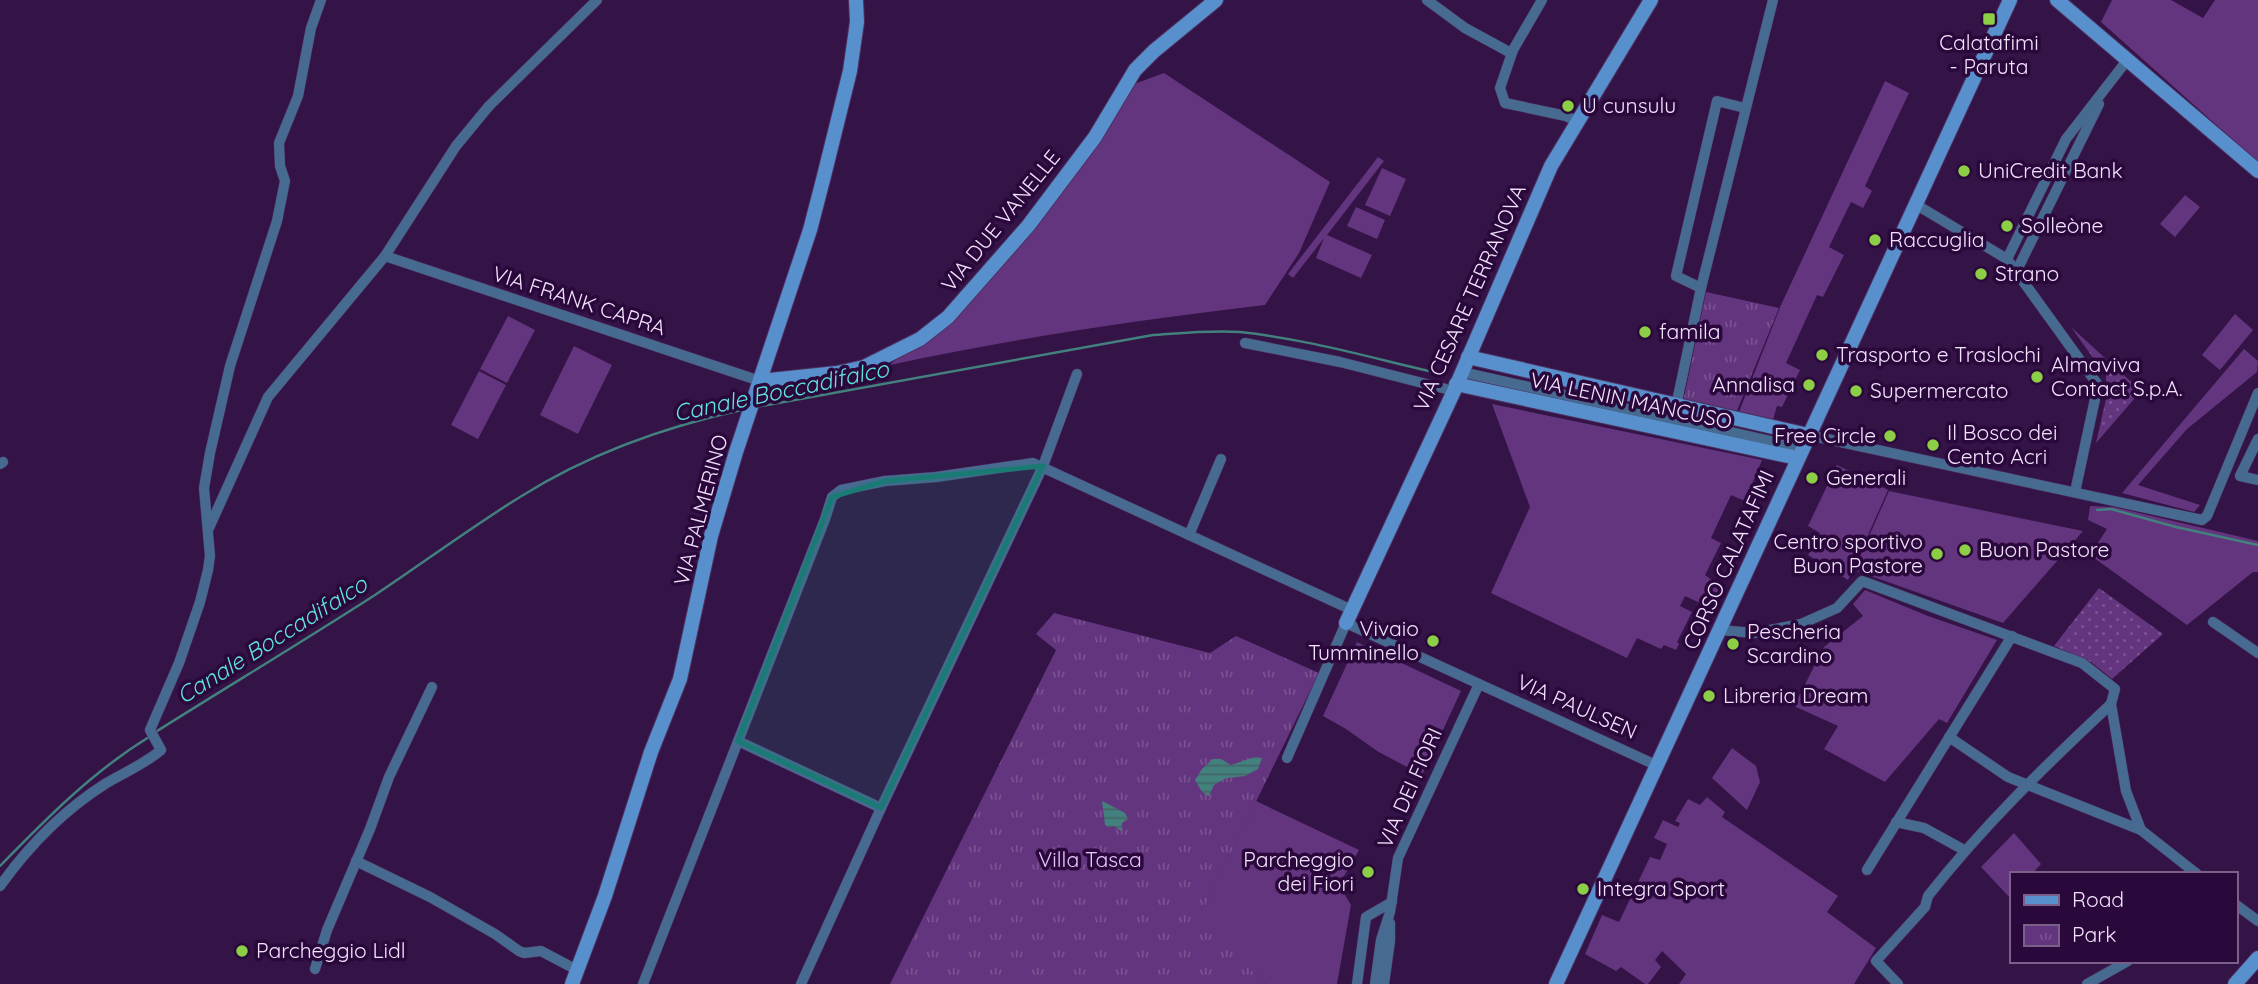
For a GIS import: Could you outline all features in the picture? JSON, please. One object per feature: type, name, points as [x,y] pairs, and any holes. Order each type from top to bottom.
[{"type":"street","points":[[0,886],[30,848],[65,815],[102,786],[161,750],[150,730],[179,663],[200,603],[210,556],[204,488],[220,407],[230,366],[277,221],[285,181],[280,166],[279,143],[298,96],[311,29],[321,0]]},
{"type":"street","points":[[208,529],[268,397],[385,256],[456,146],[489,106],[597,0]]},
{"type":"street","name":"VIA PALMERINO","points":[[572,984],[605,896],[651,752],[680,679],[711,536],[810,230],[850,71],[856,33],[856,0]]},
{"type":"street","name":"VIA DUE VANELLE","points":[[760,381],[836,373],[864,367],[920,339],[948,317],[1028,226],[1096,137],[1135,69],[1216,0]]},
{"type":"street","points":[[1427,0],[1465,28],[1511,53]]},
{"type":"street","points":[[1542,0],[1511,53],[1500,88],[1505,103],[1566,116],[1577,122]]},
{"type":"street","name":"VIA CESARE TERRANOVA","points":[[1349,616],[1457,382],[1551,166],[1651,0]]},
{"type":"street","points":[[1676,406],[1701,288],[1773,0]]},
{"type":"street","name":"CORSO CALATAFIMI","points":[[1556,984],[2010,0]]},
{"type":"street","points":[[2057,0],[2258,171]]},
{"type":"street","points":[[2007,259],[2066,139],[2128,59]]},
{"type":"street","points":[[2017,272],[2109,85]]},
{"type":"street","points":[[1701,288],[1676,276],[1717,101],[1745,108]]},
{"type":"street","points":[[1914,204],[2007,259],[2098,385],[2075,492]]},
{"type":"street","name":"VIA FRANK CAPRA","points":[[385,256],[760,381]]},
{"type":"street","points":[[1245,343],[1457,382]]},
{"type":"street","name":"VIA LENIN MANCUSO","points":[[1468,357],[1676,406],[1802,447]]},
{"type":"street","points":[[801,984],[881,808],[1043,467],[1077,374]]},
{"type":"street","name":"VIA LENIN MANCUSO","points":[[1457,382],[1802,447]]},
{"type":"street","points":[[1802,447],[2075,492],[2202,520],[2207,516],[2254,413],[2258,393]]},
{"type":"street","points":[[2258,439],[2240,476],[2258,480]]},
{"type":"street","points":[[1189,535],[1221,459]]},
{"type":"street","points":[[643,984],[832,497],[841,490],[885,481],[936,477],[1032,463],[1043,467]]},
{"type":"street","name":"VIA PAULSEN","points":[[1043,467],[1189,535],[1479,684],[1658,766]]},
{"type":"street","points":[[1720,630],[1754,633],[1801,624],[1837,608],[1862,580],[2082,663],[2115,689],[2111,704],[2126,792],[2141,830]]},
{"type":"street","points":[[1287,758],[1349,616]]},
{"type":"street","points":[[2213,622],[2258,653]]},
{"type":"street","points":[[1867,870],[2012,636]]},
{"type":"street","name":"VIA DEI FIORI","points":[[1384,984],[1398,858],[1479,684]]},
{"type":"street","points":[[315,968],[327,930],[389,777],[432,687]]},
{"type":"street","points":[[1898,984],[1876,961],[1925,907],[1928,896],[1964,850],[2111,704]]},
{"type":"street","points":[[1949,737],[2008,777],[2141,830],[2194,872]]},
{"type":"street","points":[[738,741],[881,808]]},
{"type":"street","points":[[1896,822],[1924,828],[1964,850]]},
{"type":"street","points":[[356,861],[430,897],[519,951],[541,951],[578,970]]},
{"type":"street","points":[[2237,905],[2258,921]]},
{"type":"street","points":[[1357,984],[1366,917],[1391,907]]},
{"type":"street","name":"VIA DEI FIORI","points":[[1375,984],[1381,940],[1391,907]]},
{"type":"street","points":[[2235,984],[2258,958]]},
{"type":"street","points":[[2087,984],[2124,963]]},
{"type":"highlighted area","points":[[1043,466],[881,808],[738,741],[832,497],[885,481]]},
{"type":"green space","points":[[2112,0],[2171,0],[2203,18],[2215,0],[2258,0],[2258,162],[2101,22]]},
{"type":"green space","points":[[1164,73],[1330,182],[1299,253],[1265,305],[1077,330],[890,365],[973,290],[1126,87]]},
{"type":"green space","points":[[1885,81],[1909,93],[1865,186],[1872,191],[1863,208],[1851,202],[1829,247],[1844,255],[1823,297],[1817,295],[1786,363],[1800,370],[1782,407],[1777,406],[1773,420],[1739,412],[1781,305]]},
{"type":"green space","points":[[1378,157],[1384,161],[1327,235],[1372,255],[1361,278],[1316,258],[1324,238],[1293,278],[1288,274]]},
{"type":"green space","points":[[1382,168],[1406,179],[1390,216],[1365,205]]},
{"type":"green space","points":[[2185,195],[2200,207],[2175,237],[2160,224]]},
{"type":"green space","points":[[1356,207],[1385,220],[1377,239],[1347,226]]},
{"type":"green space","points":[[1706,292],[1779,308],[1736,413],[1683,402]]},
{"type":"green space","points":[[2235,314],[2253,330],[2220,370],[2202,355]]},
{"type":"green space","points":[[508,316],[535,330],[507,383],[480,369]]},
{"type":"green space","points":[[2071,327],[2141,391],[2096,443],[2106,399],[2106,376]]},
{"type":"green space","points":[[574,346],[612,365],[578,434],[540,415]]},
{"type":"green space","points":[[2244,349],[2258,361],[2257,372],[2187,429],[2138,485],[2200,505],[2194,512],[2122,493]]},
{"type":"green space","points":[[479,371],[506,385],[478,439],[451,425]]},
{"type":"green space","points":[[1492,404],[1762,460],[1745,501],[1731,495],[1711,538],[1721,543],[1705,575],[1721,587],[1711,608],[1685,596],[1680,606],[1692,612],[1677,642],[1679,644],[1676,650],[1664,645],[1661,649],[1637,638],[1627,658],[1491,593],[1530,507]]},
{"type":"green space","points":[[1837,465],[1888,490],[1848,580],[1808,555],[1820,533],[1808,526]]},
{"type":"green space","name":"Buon Pastore","points":[[1889,491],[2083,531],[2003,623],[1854,570]]},
{"type":"green space","points":[[2090,506],[2114,507],[2258,541],[2258,572],[2253,572],[2187,625],[2090,555],[2107,529],[2088,520]]},
{"type":"green space","points":[[2099,588],[2163,634],[2112,679],[2091,662],[2054,646]]},
{"type":"green space","points":[[1865,590],[1997,640],[1947,723],[1939,719],[1885,782],[1824,749],[1838,726],[1794,706],[1824,647],[1863,616],[1853,604]]},
{"type":"green space","name":"Villa Tasca","points":[[1054,613],[1210,653],[1236,636],[1319,673],[1198,920],[1266,984],[890,984],[1056,650],[1036,634]]},
{"type":"green space","points":[[1357,642],[1461,691],[1422,775],[1377,751],[1323,716]]},
{"type":"green space","points":[[1732,748],[1756,766],[1760,782],[1747,810],[1712,778]]},
{"type":"green space","points":[[1707,797],[1725,812],[1722,817],[1838,896],[1827,912],[1876,948],[1854,984],[1679,984],[1686,974],[1662,951],[1655,960],[1661,967],[1648,984],[1645,984],[1621,967],[1616,971],[1585,954],[1602,915],[1619,922],[1650,857],[1660,860],[1667,844],[1654,838],[1663,820],[1678,827],[1680,823],[1675,821],[1688,799],[1700,805]]},
{"type":"green space","points":[[1256,801],[1359,850],[1339,885],[1351,905],[1337,984],[1266,984],[1197,921]]},
{"type":"green space","points":[[2014,833],[2041,864],[2034,872],[2010,872],[2010,898],[1981,867]]},
{"type":"shaded area","points":[[1255,757],[1262,758],[1258,769],[1245,776],[1226,778],[1214,785],[1209,796],[1202,792],[1195,780],[1213,759],[1221,759],[1231,765]]},
{"type":"shaded area","points":[[1102,801],[1125,813],[1128,819],[1122,823],[1121,831],[1114,826],[1105,825]]},
{"type":"waterway","name":"Canale Boccadifalco","points":[[756,407],[1153,335],[1196,332],[1240,332],[1291,339],[1442,374]]},
{"type":"waterway","name":"Canale Boccadifalco","points":[[154,733],[375,595],[483,521],[546,482],[629,443],[746,409]]},
{"type":"waterway","name":"Canale Boccadifalco","points":[[2097,510],[2111,509],[2258,545]]},
{"type":"waterway","name":"Canale Boccadifalco","points":[[0,866],[89,781],[149,737]]},
{"type":"place","name":"Calatafimi - Paruta","points":[[1989,19]]},
{"type":"place","name":"U cunsulu","points":[[1568,106]]},
{"type":"place","name":"UniCredit Bank","points":[[1964,171]]},
{"type":"place","name":"Solleòne","points":[[2007,226]]},
{"type":"place","name":"Raccuglia","points":[[1875,240]]},
{"type":"place","name":"Strano","points":[[1981,274]]},
{"type":"place","name":"famila","points":[[1645,332]]},
{"type":"place","name":"Trasporto e Traslochi","points":[[1822,355]]},
{"type":"place","name":"Almaviva Contact S.p.A.","points":[[2037,377]]},
{"type":"place","name":"Annalisa","points":[[1809,385]]},
{"type":"place","name":"Supermercato","points":[[1856,391]]},
{"type":"place","name":"Free Circle","points":[[1890,436]]},
{"type":"place","name":"Il Bosco dei Cento Acri","points":[[1933,445]]},
{"type":"place","name":"Generali","points":[[1812,478]]},
{"type":"place","name":"Buon Pastore","points":[[1965,550]]},
{"type":"place","name":"Centro sportivo Buon Pastore","points":[[1937,554]]},
{"type":"place","name":"Vivaio Tumminello","points":[[1433,641]]},
{"type":"place","name":"Pescheria Scardino","points":[[1733,644]]},
{"type":"place","name":"Libreria Dream","points":[[1709,696]]},
{"type":"place","name":"Parcheggio dei Fiori","points":[[1368,872]]},
{"type":"place","name":"Integra Sport","points":[[1583,889]]},
{"type":"place","name":"Parcheggio Lidl","points":[[242,951]]}]
